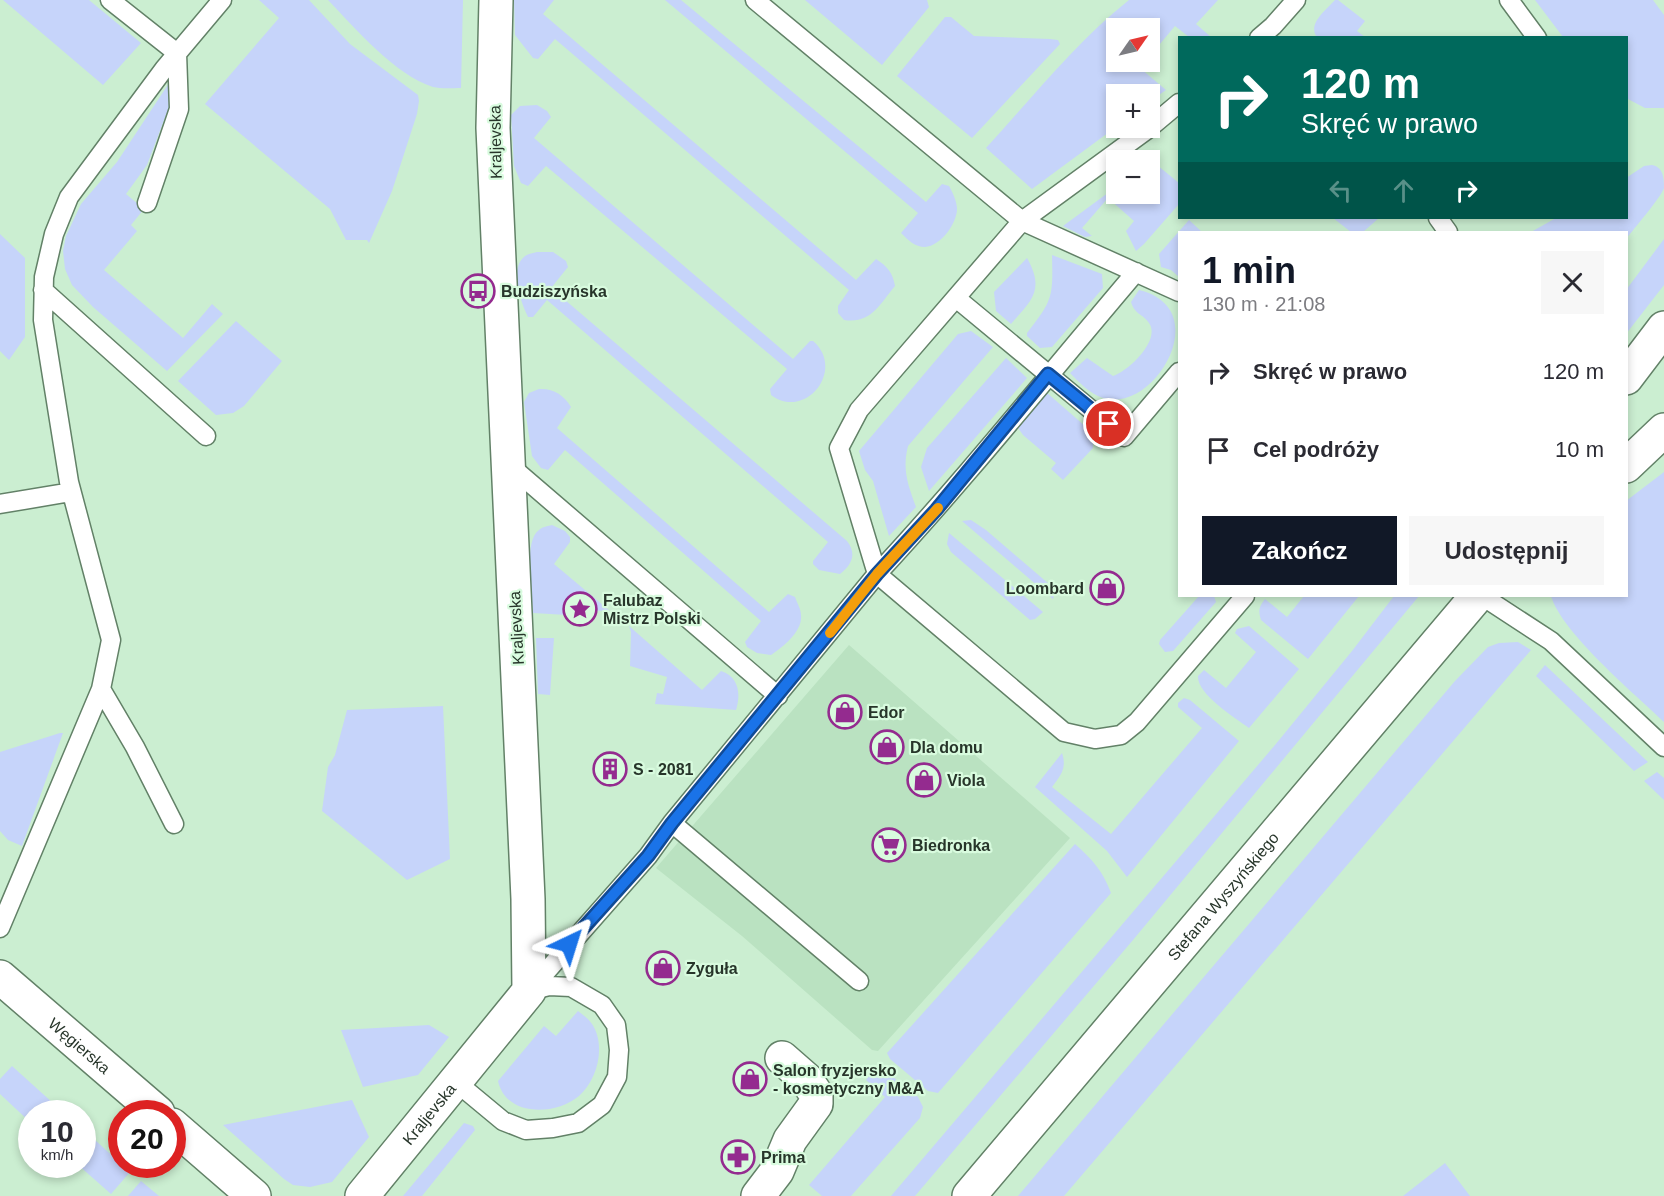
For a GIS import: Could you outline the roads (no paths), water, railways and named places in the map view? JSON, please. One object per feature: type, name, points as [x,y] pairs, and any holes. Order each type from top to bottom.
[{"type":"street","name":"Kraljevska","points":[[362,1196],[529,991],[528,887],[493,128],[496,0]]},
{"type":"street","points":[[1628,375],[1664,328]]},
{"type":"street","points":[[1628,464],[1664,430]]},
{"type":"street","name":"Stefana Wyszyńskiego","points":[[969,1196],[1476,597]]},
{"type":"street","name":"Węgierska","points":[[0,977],[143,1100]]},
{"type":"street","points":[[758,1196],[777,1171],[790,1140],[816,1104],[816,1094],[806,1079],[782,1058]]},
{"type":"street","points":[[186,1137],[254,1196]]},
{"type":"lane","points":[[111,0],[177,53],[179,109],[147,203]]},
{"type":"lane","points":[[0,928],[101,689],[111,639],[71,492],[43,320],[44,277],[54,234],[69,196],[177,53],[222,0]]},
{"type":"lane","points":[[755,0],[1022,221],[1178,292]]},
{"type":"lane","points":[[1271,34],[1296,0]]},
{"type":"lane","points":[[1509,0],[1536,36]]},
{"type":"lane","points":[[1178,105],[1022,221],[859,410],[839,448],[877,574],[1064,732],[1095,739],[1121,735],[1137,722],[1244,597]]},
{"type":"lane","points":[[529,991],[648,856],[672,823],[877,574],[936,510],[1136,272]]},
{"type":"lane","points":[[43,290],[206,436]]},
{"type":"lane","points":[[956,298],[1124,437],[1178,373]]},
{"type":"lane","points":[[508,464],[778,696]]},
{"type":"lane","points":[[0,504],[71,492]]},
{"type":"lane","points":[[1484,597],[1551,641],[1664,747]]},
{"type":"lane","points":[[101,689],[135,747],[174,824]]},
{"type":"lane","points":[[672,823],[859,981]]},
{"type":"lane","points":[[456,1082],[503,1121],[526,1130],[578,1123],[602,1105],[616,1077],[619,1050],[615,1025],[602,1005],[571,987],[549,986],[529,991]]},
{"type":"place","name":"Budziszyńska","points":[[478,291]]},
{"type":"place","name":"Loombard","points":[[1107,588]]},
{"type":"place","name":"Falubaz Mistrz Polski","points":[[580,609]]},
{"type":"place","name":"Edor","points":[[845,712]]},
{"type":"place","name":"Dla domu","points":[[887,747]]},
{"type":"place","name":"S - 2081","points":[[610,769]]},
{"type":"place","name":"Viola","points":[[924,780]]},
{"type":"place","name":"Biedronka","points":[[889,845]]},
{"type":"place","name":"Zyguła","points":[[663,968]]},
{"type":"place","name":"Salon fryzjersko - kosmetyczny M&A","points":[[750,1079]]},
{"type":"place","name":"Prima","points":[[738,1157]]}]
